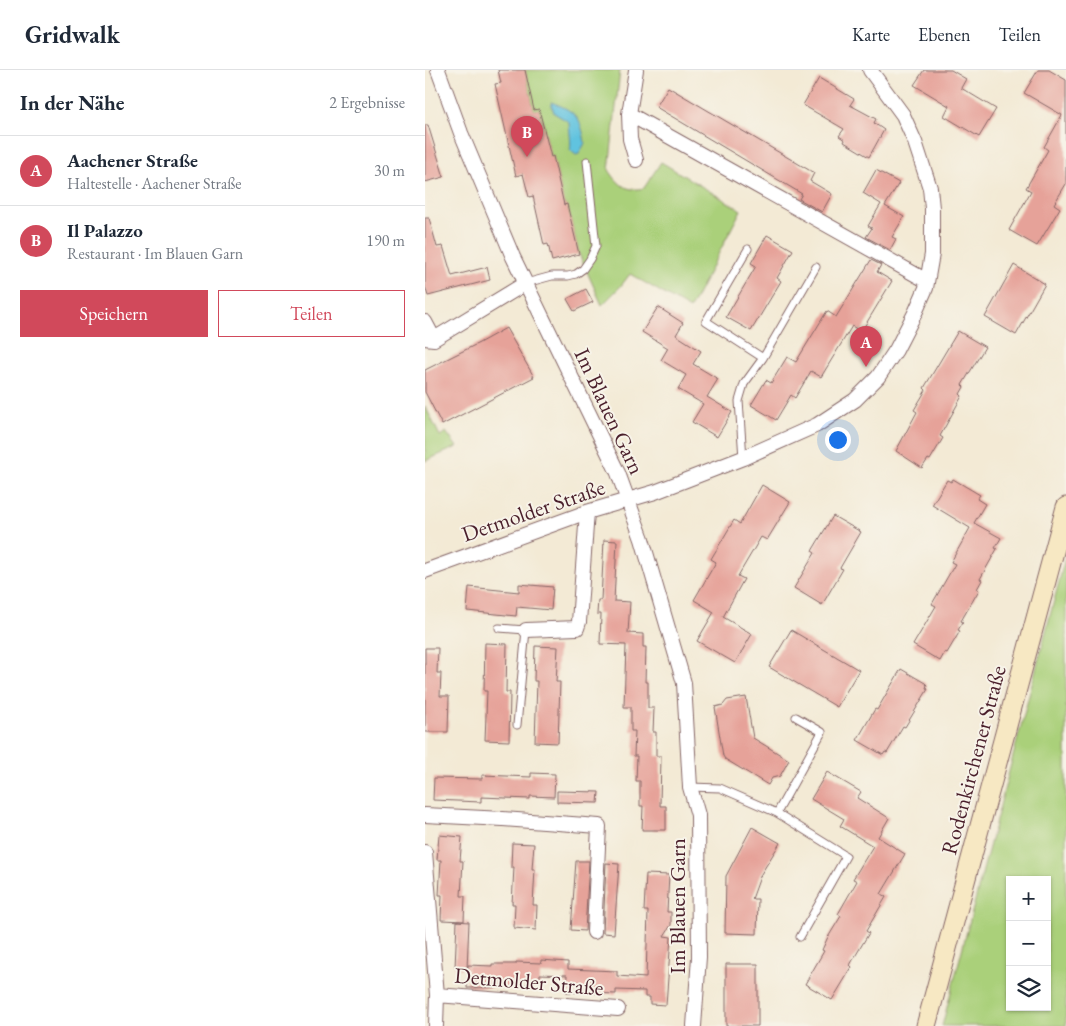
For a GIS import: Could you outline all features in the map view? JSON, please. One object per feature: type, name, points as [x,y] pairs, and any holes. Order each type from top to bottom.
[{"type":"main road","name":"Rodenkirchener Straße","points":[[926,1026],[1066,507]]},
{"type":"street","name":"Im Blauen Garn","points":[[438,70],[461,133],[526,283],[618,473],[642,539],[683,683],[690,787],[698,815],[699,957],[694,1026]]},
{"type":"street","points":[[636,70],[629,114],[629,139],[636,160]]},
{"type":"street","name":"Detmolder Straße","points":[[425,571],[587,512],[655,492],[743,458],[817,425],[855,400],[878,377],[896,350],[915,313],[927,281],[932,254],[932,208],[930,188],[915,142],[903,115],[870,70]]},
{"type":"street","points":[[629,114],[927,281]]},
{"type":"street","points":[[425,322],[429,338],[526,283]]},
{"type":"street","points":[[526,630],[577,628],[587,512]]},
{"type":"street","points":[[425,816],[599,826],[594,932]]},
{"type":"street","name":"Detmolder Straße","points":[[425,852],[437,995],[437,1026]]},
{"type":"street","name":"Detmolder Straße","points":[[437,995],[618,1009]]},
{"type":"lane","points":[[526,283],[552,276],[577,274],[583,270],[590,260],[595,246],[587,161]]},
{"type":"lane","points":[[748,249],[706,321],[763,358]]},
{"type":"lane","points":[[743,458],[739,401],[744,384],[763,358],[816,267]]},
{"type":"lane","points":[[499,628],[526,630],[517,725]]},
{"type":"lane","points":[[777,813],[821,732],[796,717]]},
{"type":"lane","points":[[690,787],[720,788],[777,813],[846,856],[800,937]]},
{"type":"green space","points":[[525,70],[620,70],[609,170],[616,180],[628,188],[644,188],[661,162],[741,210],[690,309],[630,274],[602,305],[579,254],[567,205],[564,205],[553,156],[551,157],[539,109],[534,110]]},
{"type":"green space","points":[[425,406],[440,436],[446,432],[457,447],[425,461]]},
{"type":"green space","points":[[1066,555],[1066,1026],[942,1026]]},
{"type":"water","points":[[551,102],[571,112],[579,121],[585,143],[579,154],[576,155],[570,150],[569,122],[554,113]]},
{"type":"building","points":[[498,70],[525,70],[534,110],[539,109],[551,157],[553,156],[564,205],[567,204],[579,254],[552,261],[548,244],[544,245],[533,196],[529,197],[523,174],[516,176],[495,84],[501,83]]},
{"type":"building","points":[[924,70],[951,70],[966,79],[961,88],[996,109],[979,137],[944,116],[949,106],[914,85]]},
{"type":"building","points":[[1038,70],[1049,70],[1066,80],[1066,184],[1054,204],[1060,208],[1037,246],[1009,230],[1031,191],[1026,188],[1048,150],[1044,147],[1062,115],[1024,93]]},
{"type":"building","points":[[819,78],[854,99],[850,105],[876,119],[874,123],[884,130],[869,157],[844,142],[845,140],[839,136],[844,129],[803,105]]},
{"type":"building","points":[[668,87],[814,173],[810,181],[832,194],[822,212],[799,199],[802,194],[656,107]]},
{"type":"building","points":[[425,125],[428,125],[444,177],[425,182]]},
{"type":"building","points":[[876,170],[899,183],[885,206],[904,217],[892,237],[896,239],[890,250],[866,237],[872,228],[868,226],[881,204],[863,193]]},
{"type":"building","points":[[425,218],[429,218],[437,247],[443,246],[452,276],[487,267],[490,280],[428,296],[425,286]]},
{"type":"building","points":[[767,235],[793,250],[777,278],[781,281],[751,331],[726,317],[756,266],[751,263]]},
{"type":"building","points":[[871,260],[881,265],[877,272],[892,281],[861,332],[852,326],[821,377],[811,371],[795,398],[791,395],[776,420],[751,405],[766,380],[771,383],[787,357],[796,362],[827,311],[836,317]]},
{"type":"building","points":[[1014,265],[1045,284],[1016,335],[985,317]]},
{"type":"building","points":[[586,289],[593,302],[574,311],[567,299]]},
{"type":"building","points":[[658,307],[683,323],[676,335],[701,351],[693,364],[718,379],[707,397],[732,412],[717,437],[692,422],[703,404],[678,389],[686,375],[661,360],[668,348],[642,332]]},
{"type":"building","points":[[506,328],[534,377],[442,425],[425,392],[425,370]]},
{"type":"building","points":[[958,331],[985,347],[962,385],[964,387],[960,394],[962,396],[940,436],[943,438],[930,460],[928,459],[922,468],[896,451],[917,412],[914,410],[926,390],[924,388]]},
{"type":"building","points":[[953,479],[980,495],[977,499],[985,504],[974,523],[1001,538],[980,579],[982,580],[977,589],[979,590],[961,621],[963,622],[958,630],[960,631],[940,661],[913,645],[936,606],[932,604],[955,564],[951,562],[970,528],[932,505],[947,480],[951,482]]},
{"type":"building","points":[[762,485],[790,502],[767,540],[761,537],[738,576],[744,579],[723,617],[752,634],[735,663],[697,641],[714,612],[694,600],[716,562],[711,559],[734,520],[740,524]]},
{"type":"building","points":[[833,516],[861,532],[840,568],[843,569],[822,605],[794,588],[815,553],[812,551]]},
{"type":"building","points":[[604,540],[617,541],[614,601],[630,602],[628,633],[643,634],[643,647],[646,647],[645,682],[648,682],[648,708],[654,708],[653,732],[656,732],[656,756],[661,756],[660,806],[666,806],[666,830],[642,830],[643,806],[640,806],[640,781],[636,781],[637,756],[634,756],[635,731],[631,731],[631,707],[624,707],[626,645],[600,644],[601,614],[597,614],[598,600],[601,600]]},
{"type":"building","points":[[519,584],[553,587],[551,610],[517,607],[516,616],[467,611],[469,587],[519,592]]},
{"type":"building","points":[[791,630],[859,670],[837,707],[769,667]]},
{"type":"building","points":[[485,643],[507,644],[506,692],[510,692],[509,741],[485,740],[487,691],[484,691]]},
{"type":"building","points":[[535,646],[558,647],[556,682],[560,682],[558,743],[535,742],[537,681],[534,681]]},
{"type":"building","points":[[425,648],[438,648],[437,673],[441,673],[440,696],[449,696],[448,732],[425,732]]},
{"type":"building","points":[[901,669],[925,683],[928,689],[905,727],[903,726],[887,753],[885,752],[883,755],[857,740]]},
{"type":"building","points":[[746,697],[753,738],[789,760],[780,776],[772,778],[768,785],[723,756],[715,707],[723,705],[727,700]]},
{"type":"building","points":[[827,772],[861,792],[857,798],[889,818],[878,837],[905,854],[881,894],[886,897],[866,931],[869,933],[850,965],[852,967],[832,1000],[805,984],[824,951],[822,950],[827,939],[841,916],[838,914],[857,881],[853,879],[873,846],[840,826],[844,819],[811,799]]},
{"type":"building","points":[[531,773],[555,774],[554,797],[530,796],[530,799],[481,797],[481,802],[433,800],[434,778],[482,779],[482,775],[531,777]]},
{"type":"building","points":[[557,791],[599,792],[598,803],[557,802]]},
{"type":"building","points":[[752,827],[780,843],[761,874],[752,899],[758,899],[757,934],[725,933],[726,876]]},
{"type":"building","points":[[439,835],[462,837],[460,861],[463,861],[461,896],[465,896],[464,921],[441,920],[442,895],[439,895],[441,860],[437,860]]},
{"type":"building","points":[[512,843],[534,844],[532,869],[535,869],[533,905],[537,905],[536,930],[514,928],[515,904],[512,904],[514,867],[511,867]]},
{"type":"building","points":[[576,861],[589,861],[585,931],[571,930]]},
{"type":"building","points":[[606,863],[619,864],[614,934],[603,933]]},
{"type":"building","points":[[646,874],[669,875],[667,912],[671,912],[671,925],[664,936],[671,937],[666,1005],[650,1004],[650,997],[645,997],[645,991],[616,990],[616,994],[566,992],[567,975],[540,974],[540,986],[515,984],[515,987],[467,988],[468,965],[492,966],[492,964],[516,964],[516,962],[541,963],[541,960],[568,962],[568,969],[617,971],[617,976],[646,978],[648,911],[644,911]]},
{"type":"building","points":[[457,921],[469,922],[467,969],[455,968]]},
{"type":"building","points":[[726,964],[758,964],[758,1026],[726,1026]]},
{"type":"place","name":"Il Palazzo","points":[[527,157]]},
{"type":"place","name":"Aachener Straße","points":[[866,367]]}]
